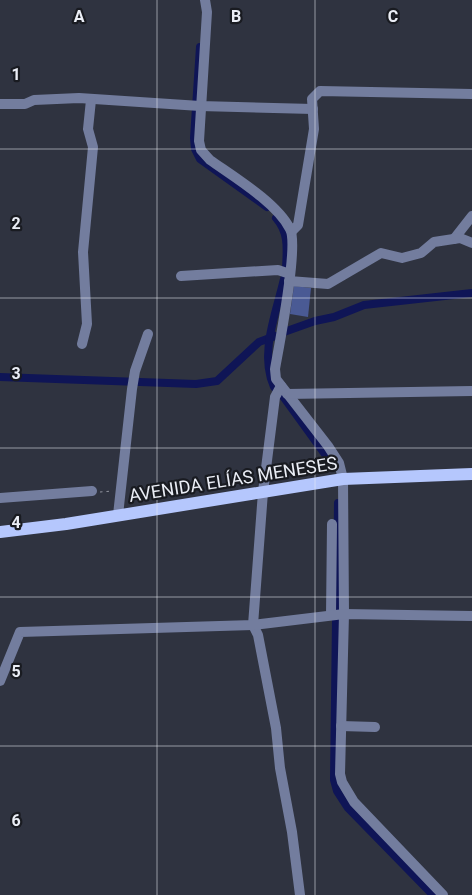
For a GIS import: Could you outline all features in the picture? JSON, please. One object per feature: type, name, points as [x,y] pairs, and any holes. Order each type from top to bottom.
[{"type":"main road","name":"AVENIDA ELÍAS MENESES","points":[[0,532],[66,524],[343,479],[472,474]]},
{"type":"street","points":[[205,0],[207,12],[196,105],[201,150],[210,160],[278,211],[292,231],[293,241],[275,369],[276,379],[328,446],[339,463],[343,479],[344,614],[340,774],[342,782],[354,802],[443,895]]},
{"type":"street","points":[[292,231],[298,225],[314,129],[312,99],[320,91],[472,94]]},
{"type":"street","points":[[0,104],[24,104],[34,100],[79,98],[313,109]]},
{"type":"street","points":[[82,344],[87,324],[83,252],[93,147],[88,129],[91,100]]},
{"type":"street","points":[[454,239],[472,216]]},
{"type":"street","points":[[181,276],[278,270],[289,277],[328,284],[381,253],[402,258],[421,253],[434,242],[460,238],[472,243]]},
{"type":"street","points":[[118,515],[132,389],[135,371],[148,334]]},
{"type":"street","points":[[300,895],[292,832],[280,768],[276,728],[258,635],[252,625],[263,492],[274,397],[284,390],[472,391]]},
{"type":"street","points":[[0,498],[92,491]]},
{"type":"street","points":[[331,615],[332,524]]},
{"type":"street","points":[[0,681],[20,632],[252,625],[344,614],[472,616]]},
{"type":"street","points":[[341,726],[375,727]]},
{"type":"path","points":[[92,491],[96,493],[121,490]]},
{"type":"shaded area","points":[[294,286],[311,288],[308,317],[290,314]]},
{"type":"waterway","points":[[200,47],[194,138],[195,149],[200,159],[267,207]]},
{"type":"waterway","points":[[276,218],[285,235],[287,248],[286,268]]},
{"type":"waterway","points":[[274,387],[268,361],[268,347],[284,279]]},
{"type":"waterway","points":[[284,332],[315,321],[334,317],[364,305],[472,293]]},
{"type":"waterway","points":[[0,377],[196,384],[217,381],[259,342],[275,336]]},
{"type":"waterway","points":[[282,395],[332,464]]},
{"type":"waterway","points":[[337,609],[338,503]]},
{"type":"waterway","points":[[336,620],[334,780],[337,791],[348,808],[433,895]]}]
